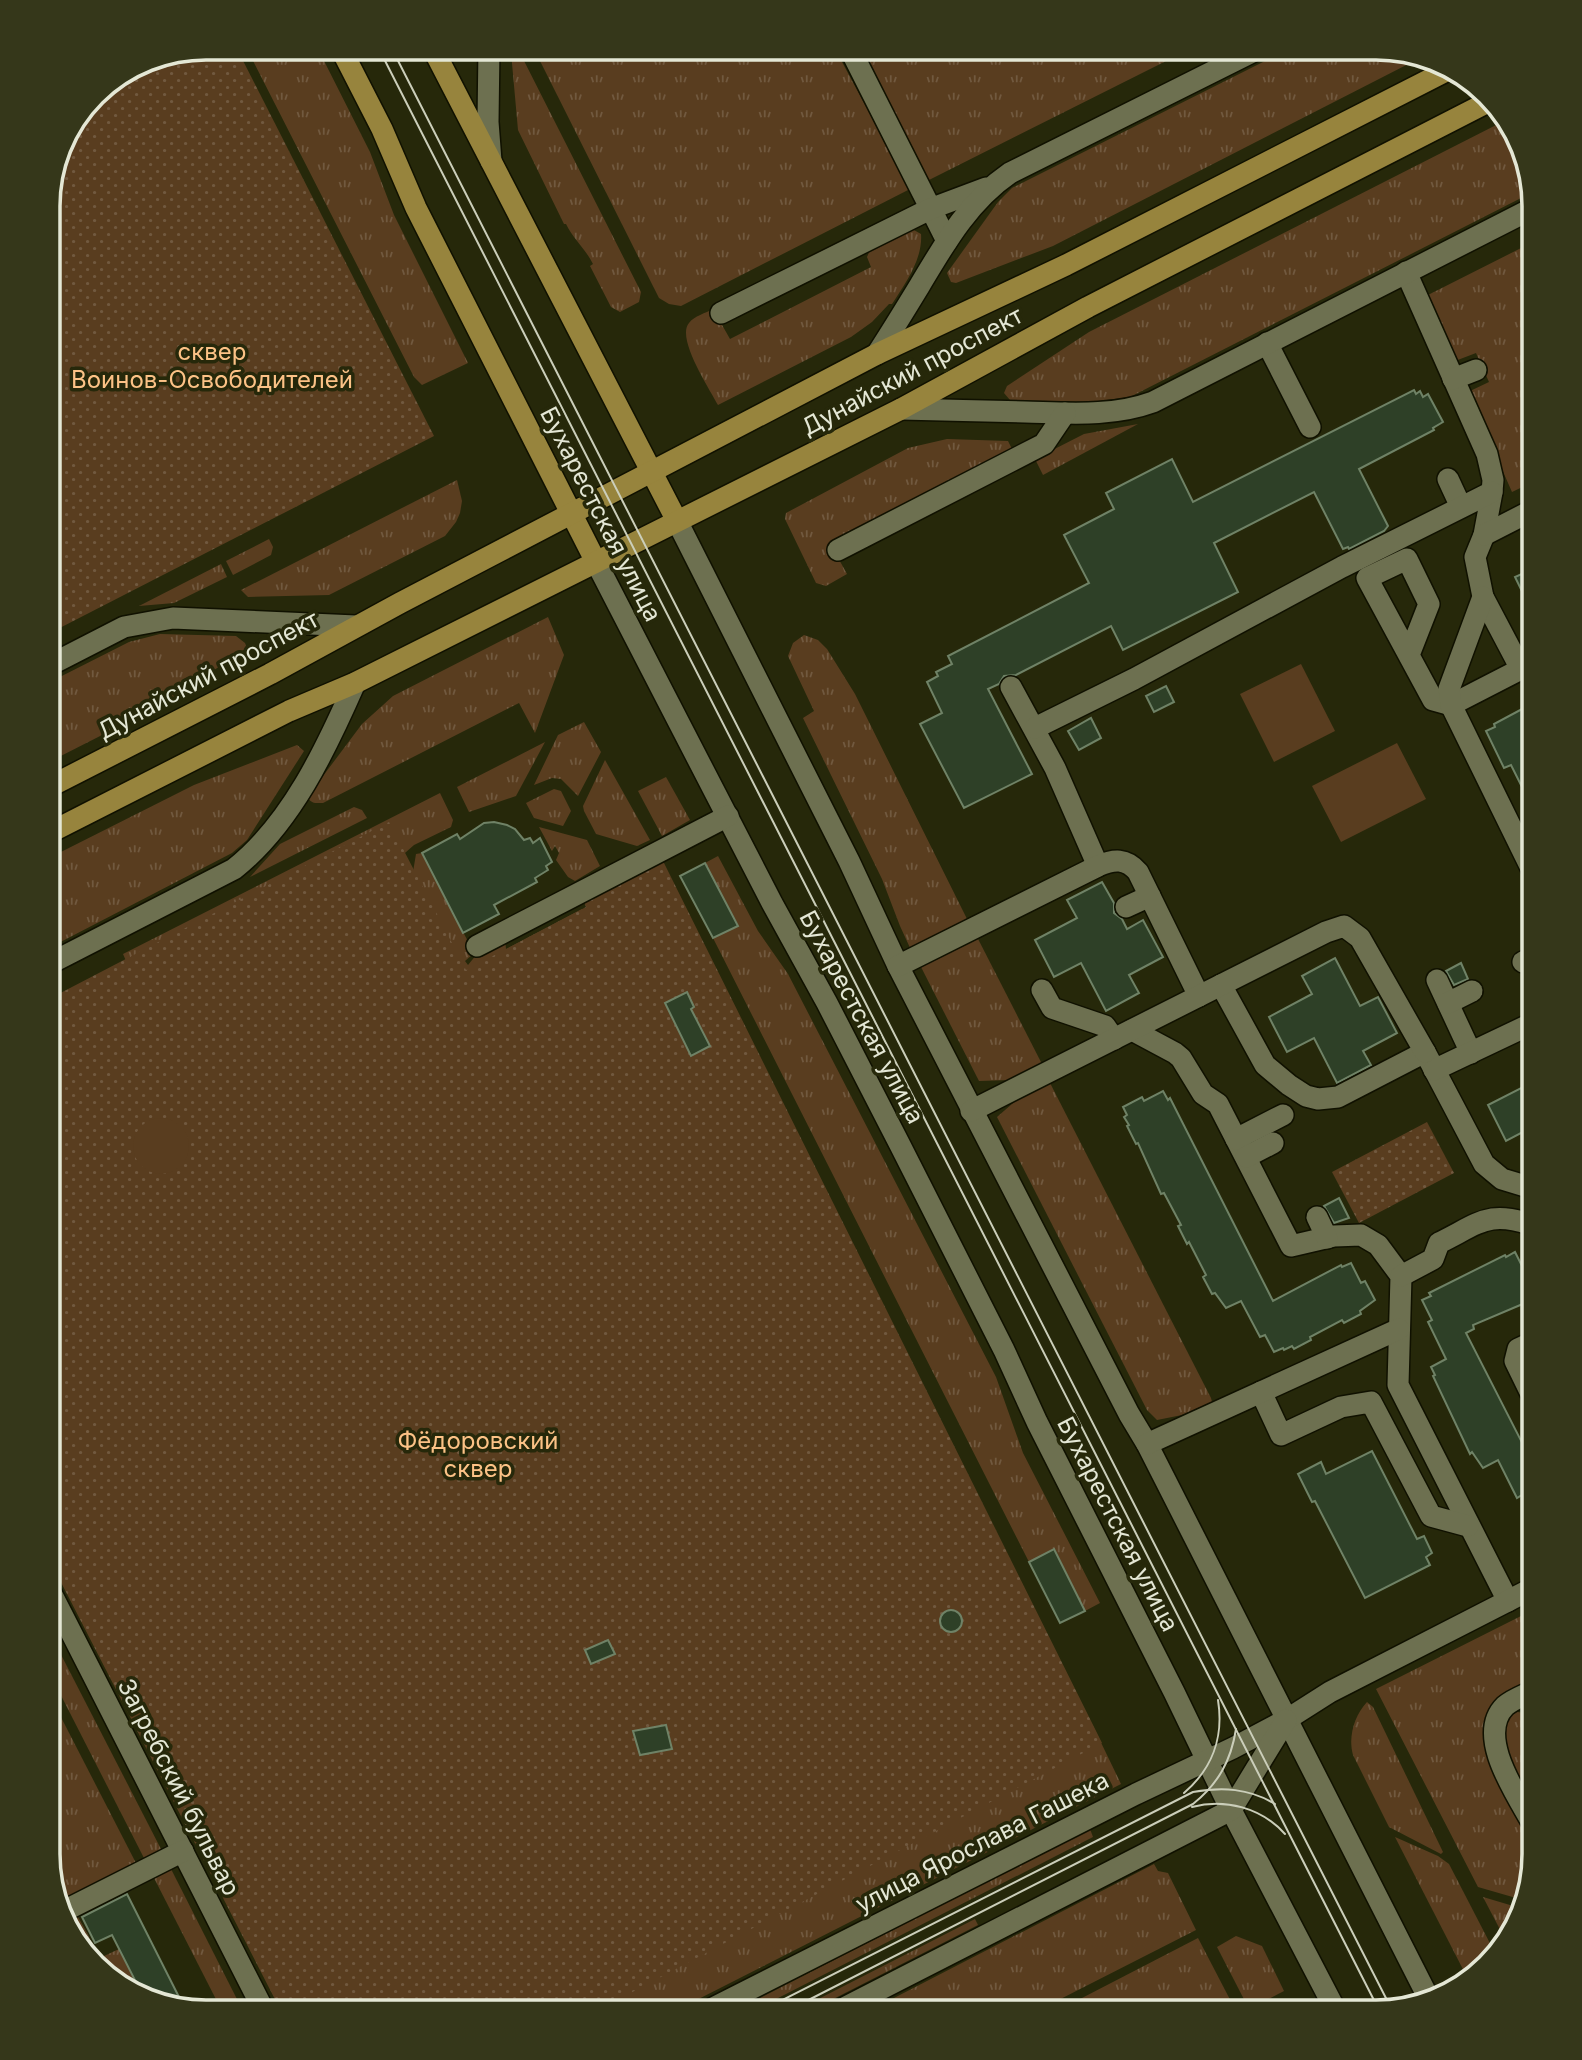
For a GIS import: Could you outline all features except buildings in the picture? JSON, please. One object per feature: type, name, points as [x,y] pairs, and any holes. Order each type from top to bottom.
[{"type":"main road","name":"Бухарестская улица","points":[[347,60],[382,129],[416,208],[596,562]]},
{"type":"main road","points":[[439,60],[677,522]]},
{"type":"main road","name":"Дунайский проспект","points":[[60,781],[270,674],[356,626],[877,354],[1066,265],[1439,74]]},
{"type":"main road","name":"Дунайский проспект","points":[[60,827],[289,711],[355,683],[901,410],[1088,307],[1482,105]]},
{"type":"street","points":[[489,60],[488,122],[491,161]]},
{"type":"street","points":[[856,60],[947,241]]},
{"type":"street","points":[[877,354],[947,241],[970,208],[991,186],[1010,173],[1236,60]]},
{"type":"street","points":[[721,313],[930,209],[991,186]]},
{"type":"street","points":[[901,410],[1065,413],[1118,412],[1135,408],[1153,402],[1522,214]]},
{"type":"street","points":[[1406,272],[1487,454],[1493,480],[1492,492],[1484,535],[1475,557],[1483,597],[1521,669],[1451,705],[1433,700],[1409,655]]},
{"type":"street","points":[[1267,343],[1310,427]]},
{"type":"street","points":[[1453,379],[1476,370]]},
{"type":"street","points":[[838,550],[1044,444],[1065,413]]},
{"type":"street","points":[[1448,479],[1461,507]]},
{"type":"street","points":[[1035,728],[1134,679],[1342,567],[1492,492]]},
{"type":"street","points":[[1484,535],[1522,516]]},
{"type":"street","points":[[677,522],[849,861],[898,967],[971,1111],[1147,1444],[1425,1992]]},
{"type":"street","name":"Бухарестская улица","points":[[596,562],[894,1133],[1231,1810],[1329,2000]]},
{"type":"street","points":[[1483,597],[1449,690],[1451,705],[1522,850]]},
{"type":"street","name":"Дунайский проспект","points":[[60,660],[124,627],[173,618],[356,626]]},
{"type":"street","points":[[60,958],[234,869],[256,851],[274,831],[331,737],[355,683]]},
{"type":"street","points":[[1012,687],[1035,728],[1098,866]]},
{"type":"street","points":[[477,946],[727,816]]},
{"type":"street","points":[[898,967],[1098,866],[1110,861],[1131,863],[1138,872],[1199,996]]},
{"type":"street","points":[[1126,907],[1150,896]]},
{"type":"street","points":[[971,1111],[1199,996],[1224,977],[1344,926],[1360,939],[1435,1062],[1484,1164],[1502,1179],[1522,1185]]},
{"type":"street","points":[[1224,977],[1265,1065],[1306,1096],[1318,1099],[1338,1097],[1402,1063],[1435,1062],[1471,1052],[1522,1028]]},
{"type":"street","points":[[1437,980],[1471,1052]]},
{"type":"street","points":[[1042,990],[1052,1008],[1123,1034],[1161,1044],[1181,1058],[1203,1094],[1218,1104],[1291,1246],[1349,1234],[1370,1238],[1378,1245],[1401,1276],[1398,1385],[1508,1601]]},
{"type":"street","points":[[1448,1003],[1472,991]]},
{"type":"street","points":[[1241,1148],[1283,1115]]},
{"type":"street","points":[[1241,1148],[1273,1143]]},
{"type":"street","points":[[1317,1217],[1327,1238]]},
{"type":"street","points":[[1401,1276],[1433,1259],[1439,1243],[1493,1217],[1522,1221]]},
{"type":"street","points":[[1147,1444],[1399,1329]]},
{"type":"street","points":[[1522,1347],[1518,1349],[1515,1361],[1522,1375]]},
{"type":"street","points":[[1261,1392],[1281,1435],[1341,1408],[1371,1402],[1431,1516],[1468,1526]]},
{"type":"street","name":"улица Ярослава Гашека","points":[[729,2000],[1286,1720],[1330,1692],[1522,1594]]},
{"type":"street","name":"Загребский бульвар","points":[[60,1611],[258,2000]]},
{"type":"street","points":[[1522,1697],[1505,1706],[1499,1716],[1495,1735],[1499,1759],[1522,1802]]},
{"type":"street","name":"улица Ярослава Гашека","points":[[1231,1810],[1286,1720]]},
{"type":"street","points":[[859,2000],[1231,1810]]},
{"type":"street","points":[[70,1908],[183,1852]]},
{"type":"green space","name":"сквер Воинов-Освободителей","points":[[243,60],[434,436],[60,628],[60,196],[64,168],[75,141],[102,102],[133,79],[168,64]]},
{"type":"green space","points":[[253,60],[324,60],[370,152],[394,215],[468,363],[422,385],[414,377]]},
{"type":"green space","points":[[512,60],[524,60],[641,292],[639,302],[620,312],[611,307],[590,266],[593,264],[590,258],[564,224],[518,130]]},
{"type":"green space","points":[[540,60],[841,60],[910,189],[681,306],[669,304],[659,298]]},
{"type":"green space","points":[[865,60],[1168,60],[927,181]]},
{"type":"green space","points":[[1267,60],[1386,60],[1410,63],[1053,246],[956,283],[951,282],[947,273],[998,202],[1012,188]]},
{"type":"green space","points":[[1498,124],[1515,159],[1522,198],[1130,397],[1091,402],[1010,400],[1004,393],[1007,386],[1089,332]]},
{"type":"green space","points":[[912,229],[921,234],[919,253],[912,271],[892,304],[851,337],[718,405],[690,351],[686,330],[691,321],[713,309],[730,339],[871,267],[867,257],[871,248]]},
{"type":"green space","points":[[1522,248],[1522,487],[1512,492],[1468,392],[1489,382],[1476,353],[1455,361],[1426,296]]},
{"type":"green space","points":[[1138,424],[1043,475],[1035,459],[1084,434]]},
{"type":"green space","points":[[947,439],[1008,441],[1013,451],[831,545],[847,574],[826,586],[816,583],[785,519],[786,513],[908,448]]},
{"type":"green space","points":[[457,480],[462,501],[460,513],[445,536],[329,595],[248,597],[241,590]]},
{"type":"green space","points":[[269,539],[273,547],[271,555],[233,575],[226,561]]},
{"type":"green space","points":[[221,564],[227,577],[174,603],[139,606]]},
{"type":"green space","points":[[548,617],[564,655],[535,733],[519,703],[323,803],[313,802],[308,798],[362,724],[393,696]]},
{"type":"green space","points":[[160,634],[236,636],[247,648],[165,703],[60,756],[60,677],[129,642]]},
{"type":"green space","points":[[804,635],[818,640],[827,649],[855,694],[970,925],[911,950],[882,879],[803,718],[814,711],[788,656],[793,643]]},
{"type":"green space","points":[[1301,664],[1335,731],[1274,762],[1240,694]]},
{"type":"green space","points":[[584,722],[601,752],[578,796],[561,779],[552,778],[534,785],[558,735]]},
{"type":"green space","points":[[545,742],[516,796],[469,812],[457,787]]},
{"type":"green space","points":[[1397,743],[1426,799],[1341,842],[1312,786]]},
{"type":"green space","points":[[297,745],[304,751],[247,840],[232,853],[60,942],[60,852],[194,785]]},
{"type":"green space","points":[[605,760],[650,840],[637,846],[596,834],[583,806]]},
{"type":"green space","points":[[666,777],[690,820],[662,836],[638,791]]},
{"type":"green space","points":[[554,789],[561,791],[571,811],[563,826],[534,818],[526,803]]},
{"type":"green space","points":[[440,793],[453,820],[451,827],[414,845],[397,860],[130,970],[123,954]]},
{"type":"green space","points":[[354,807],[362,810],[367,818],[250,877],[280,844]]},
{"type":"green space","name":"Фёдоровский сквер","points":[[389,822],[466,970],[586,907],[584,902],[659,862],[664,863],[1102,1743],[618,2000],[275,2000],[60,1580],[60,993]]},
{"type":"green space","points":[[539,827],[587,840],[600,866],[575,881],[568,877],[556,860],[559,853],[555,846],[552,851]]},
{"type":"green space","points":[[422,853],[474,953],[465,961],[468,965],[477,954],[505,939],[506,949],[582,909],[583,911],[445,982],[412,878],[416,854]]},
{"type":"green space","points":[[718,856],[758,931],[788,974],[996,1377],[1023,1453],[1100,1603],[1085,1611],[1055,1549],[1029,1562],[713,938],[738,925],[705,863]]},
{"type":"green space","points":[[976,935],[1043,1066],[1010,1080],[979,1081],[920,965]]},
{"type":"green space","points":[[1050,1083],[1212,1402],[1182,1415],[1157,1420],[1147,1410],[997,1117],[1019,1098]]},
{"type":"green space","points":[[161,1118],[172,1120],[181,1126],[187,1135],[187,1157],[181,1166],[172,1172],[161,1174],[150,1172],[141,1166],[135,1157],[133,1146],[135,1135],[141,1126],[150,1120]]},
{"type":"green space","points":[[1427,1122],[1454,1173],[1359,1223],[1332,1172]]},
{"type":"green space","points":[[1522,1616],[1522,1690],[1508,1698],[1496,1769],[1522,1820],[1521,1873],[1516,1898],[1478,1887],[1376,1689]]},
{"type":"green space","points":[[60,1653],[162,1851],[145,1860],[60,1693]]},
{"type":"green space","points":[[1367,1702],[1373,1707],[1443,1852],[1441,1854],[1389,1827],[1353,1755],[1353,1727]]},
{"type":"green space","points":[[1517,1712],[1522,1713],[1520,1781],[1517,1780],[1505,1744],[1505,1726],[1509,1718]]},
{"type":"green space","points":[[60,1715],[138,1867],[68,1902],[62,1883],[60,1854]]},
{"type":"green space","points":[[1093,1726],[1121,1784],[697,2000],[567,2000]]},
{"type":"green space","points":[[1090,1829],[1093,1837],[774,2000],[756,2000]]},
{"type":"green space","points":[[1395,1837],[1438,1856],[1449,1864],[1491,1945],[1464,1971]]},
{"type":"green space","points":[[1154,1864],[1158,1871],[1168,1873],[1196,1930],[1059,2000],[890,2000]]},
{"type":"green space","points":[[170,1867],[237,2000],[216,2000],[153,1876]]},
{"type":"green space","points":[[1483,1897],[1513,1906],[1501,1931]]},
{"type":"green space","points":[[77,1915],[92,1946],[84,1935],[74,1917]]},
{"type":"green space","points":[[975,1919],[978,1925],[831,2000],[816,2000]]},
{"type":"green space","points":[[1236,1936],[1262,1946],[1284,1991],[1266,2000],[1244,2000],[1217,1947]]},
{"type":"green space","points":[[1198,1938],[1230,2000],[1078,2000]]},
{"type":"green space","points":[[119,1949],[136,1982],[125,1976],[102,1957]]},
{"type":"tram line","points":[[385,60],[1374,2000]]},
{"type":"tram line","points":[[398,60],[1387,1999]]},
{"type":"tram line","points":[[1184,1793],[1202,1774],[1214,1751],[1219,1727],[1218,1700]]},
{"type":"tram line","points":[[809,2000],[1193,1804],[1210,1788],[1222,1771],[1231,1751],[1236,1729]]},
{"type":"tram line","points":[[783,2000],[1193,1792],[1235,1790],[1275,1804]]},
{"type":"tram line","points":[[1192,1807],[1217,1804],[1242,1807],[1265,1818],[1285,1834]]}]
